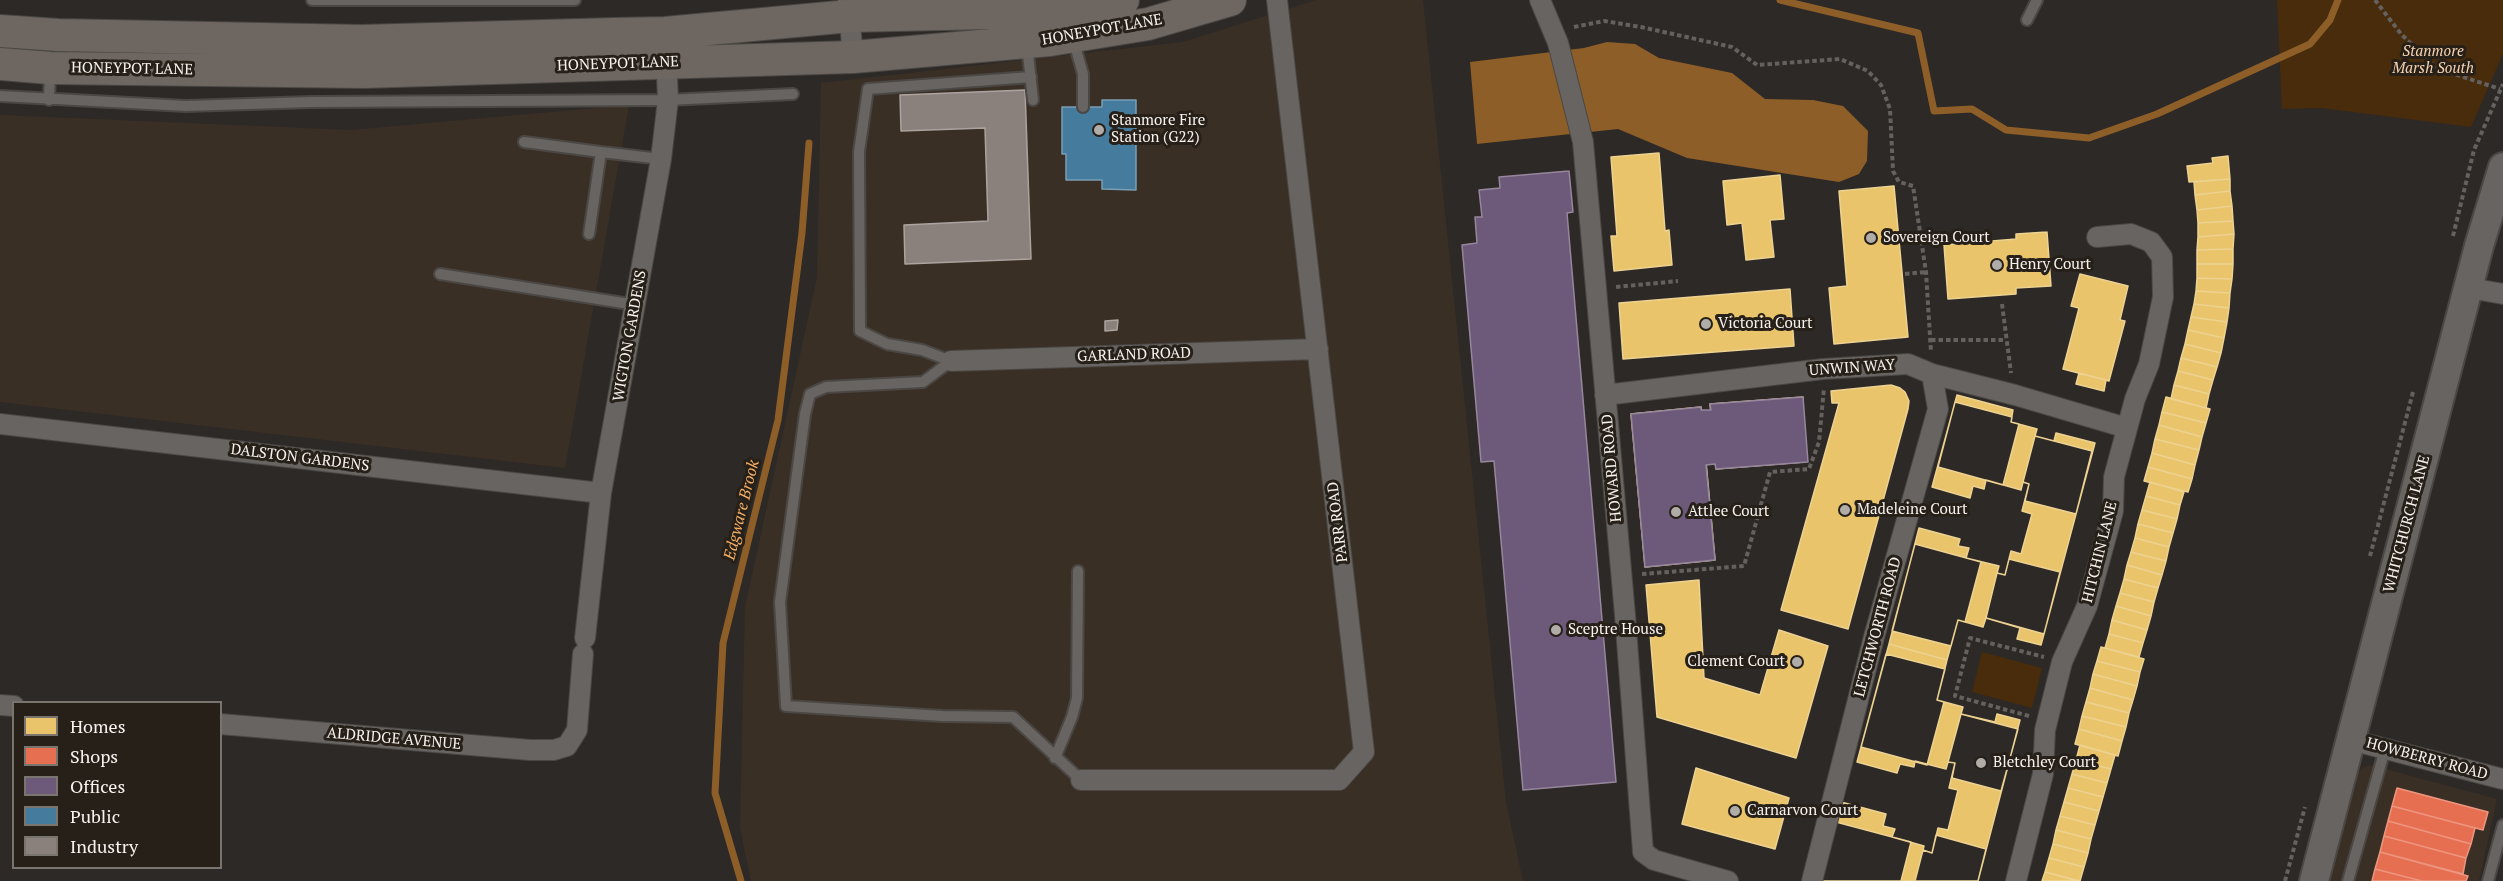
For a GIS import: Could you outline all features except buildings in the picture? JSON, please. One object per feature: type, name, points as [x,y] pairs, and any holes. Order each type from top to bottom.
[{"type":"main road","name":"HONEYPOT LANE","points":[[0,31],[58,35],[666,48],[853,57],[1024,27],[1123,0]]},
{"type":"main road","name":"HONEYPOT LANE","points":[[0,64],[50,68],[364,72],[666,48],[849,8],[1024,27],[1073,37],[1148,24],[1230,0]]},
{"type":"main road","name":"WHITCHURCH LANE","points":[[2314,881],[2469,288],[2503,167]]},
{"type":"street","name":"PARR ROAD","points":[[1081,780],[1339,780],[1364,752],[1277,0]]},
{"type":"street","name":"HOWARD ROAD","points":[[1540,0],[1562,36],[1583,142],[1622,576],[1643,852],[1654,860],[1728,881]]},
{"type":"street","points":[[849,8],[853,57]]},
{"type":"street","name":"WIGTON GARDENS","points":[[567,746],[577,730],[601,493],[661,159],[668,100],[666,48]]},
{"type":"street","name":"HITCHIN LANE","points":[[2016,881],[2043,774],[2047,721],[2062,662],[2087,606],[2113,511],[2114,477],[2149,364],[2163,297],[2162,258],[2151,242],[2131,234],[2097,237]]},
{"type":"street","points":[[2469,288],[2503,294]]},
{"type":"street","name":"GARLAND ROAD","points":[[951,361],[1318,349]]},
{"type":"street","name":"UNWIN WAY","points":[[1605,395],[1823,369],[1908,364],[1932,374],[2015,395],[2127,429]]},
{"type":"street","name":"LETCHWORTH ROAD","points":[[1812,881],[1874,637],[1938,409],[1932,374]]},
{"type":"street","name":"DALSTON GARDENS","points":[[0,424],[601,493]]},
{"type":"street","name":"ALDRIDGE AVENUE","points":[[222,724],[530,750],[554,750],[567,746]]},
{"type":"street","name":"HOWBERRY ROAD","points":[[2351,740],[2503,779]]},
{"type":"lane","points":[[312,0],[575,0]]},
{"type":"lane","points":[[2027,20],[2037,0]]},
{"type":"lane","points":[[1024,27],[1032,100]]},
{"type":"lane","points":[[1073,37],[1083,74],[1083,107]]},
{"type":"lane","points":[[49,100],[50,68]]},
{"type":"lane","points":[[951,361],[922,350],[886,344],[860,331],[859,152],[868,89],[1031,77]]},
{"type":"lane","points":[[0,96],[186,106],[311,102],[668,100],[793,94]]},
{"type":"lane","points":[[524,142],[661,159]]},
{"type":"lane","points":[[589,234],[601,152]]},
{"type":"lane","points":[[440,274],[636,305]]},
{"type":"lane","points":[[951,361],[923,382],[826,387],[810,394],[805,414],[780,602],[786,706],[942,716],[1013,717],[1081,780]]},
{"type":"lane","points":[[1055,758],[1072,717],[1077,698],[1078,571]]},
{"type":"lane","points":[[2348,881],[2385,749]]},
{"type":"lane","points":[[2488,881],[2503,825]]},
{"type":"path","points":[[2375,0],[2401,34],[2436,68],[2500,89]]},
{"type":"path","points":[[1562,36],[1604,21],[1732,47],[1756,65],[1840,59],[1868,71],[1881,85],[1890,110],[1893,171],[1899,182],[1913,186],[1926,272],[1932,374]]},
{"type":"path","points":[[2452,239],[2474,150],[2503,84]]},
{"type":"path","points":[[1905,274],[1926,272]]},
{"type":"path","points":[[1607,288],[1678,281]]},
{"type":"path","points":[[2002,304],[2005,340],[2015,395]]},
{"type":"path","points":[[1931,340],[2005,340]]},
{"type":"path","points":[[1622,576],[1744,566],[1770,472],[1809,469],[1819,442],[1824,395],[1823,369]]},
{"type":"path","points":[[2047,721],[1954,696],[1970,638],[2062,662]]},
{"type":"shaded area","points":[[1316,0],[1423,0],[1506,802],[1523,881],[751,881],[740,828],[745,607],[817,277],[821,83],[1183,42]]},
{"type":"shaded area","points":[[1607,42],[1635,44],[1659,58],[1732,73],[1765,99],[1813,100],[1843,106],[1868,131],[1867,161],[1859,174],[1839,182],[1687,158],[1618,129],[1477,144],[1470,62],[1584,48]]},
{"type":"shaded area","points":[[629,105],[565,468],[0,402],[0,115],[351,130]]},
{"type":"shaded area","points":[[2370,765],[2497,799],[2479,881],[2330,881],[2355,778],[2362,768]]},
{"type":"green space","name":"Stanmore Marsh South","points":[[2277,0],[2503,0],[2503,54],[2471,127],[2321,108],[2282,109]]},
{"type":"green space","points":[[1982,652],[2042,668],[2032,708],[1972,692]]},
{"type":"waterway","points":[[1780,0],[1918,33],[1934,111],[1972,109],[2006,130],[2089,138],[2157,114],[2310,44],[2330,20],[2338,0]]},
{"type":"waterway","name":"Edgware Brook","points":[[741,881],[715,793],[723,643],[778,420],[802,233],[809,143]]},
{"type":"place","name":"Stanmore Fire Station (G22)","points":[[1099,130]]},
{"type":"place","name":"Sovereign Court","points":[[1871,238]]},
{"type":"place","name":"Henry Court","points":[[1997,265]]},
{"type":"place","name":"Victoria Court","points":[[1706,324]]},
{"type":"place","name":"Madeleine Court","points":[[1845,510]]},
{"type":"place","name":"Attlee Court","points":[[1676,512]]},
{"type":"place","name":"Sceptre House","points":[[1556,630]]},
{"type":"place","name":"Clement Court","points":[[1797,662]]},
{"type":"place","name":"Bletchley Court","points":[[1981,763]]},
{"type":"place","name":"Carnarvon Court","points":[[1735,811]]}]
